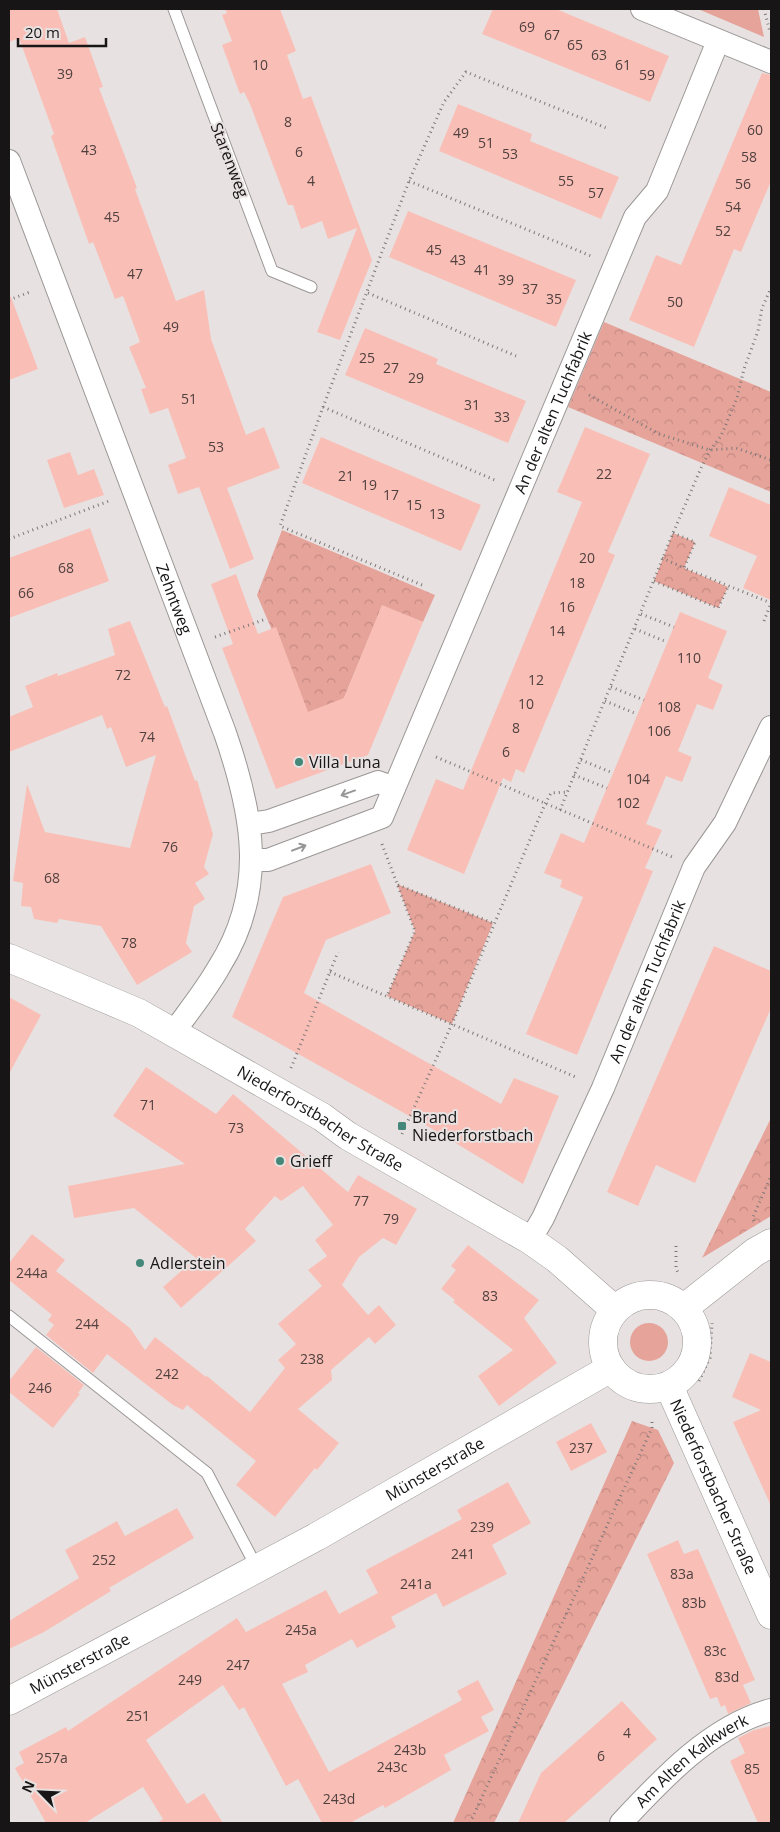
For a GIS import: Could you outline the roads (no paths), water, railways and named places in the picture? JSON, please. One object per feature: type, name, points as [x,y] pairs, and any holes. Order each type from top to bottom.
[{"type":"street","points":[[642,9],[771,62]]},
{"type":"street","name":"An der alten Tuchfabrik","points":[[252,860],[268,860],[382,817],[635,217],[657,191],[718,41]]},
{"type":"street","name":"Zehntweg","points":[[9,161],[238,770],[250,824],[252,860],[246,903],[235,936],[220,966],[174,1033]]},
{"type":"street","name":"An der alten Tuchfabrik","points":[[530,1240],[543,1218],[602,1088],[694,867],[725,823],[771,727]]},
{"type":"street","points":[[250,824],[269,821],[378,782],[394,788]]},
{"type":"street","name":"Niederforstbacher Straße","points":[[9,958],[94,992],[139,1013],[278,1092],[530,1240],[557,1259],[615,1310]]},
{"type":"street","points":[[691,1303],[697,1338],[695,1354],[685,1374],[672,1393],[636,1388],[623,1380],[611,1368],[604,1354],[602,1339],[606,1323],[615,1310],[631,1298],[650,1294],[691,1303],[755,1252],[763,1234]]},
{"type":"street","name":"Münsterstraße","points":[[9,1701],[428,1474],[611,1368]]},
{"type":"street","name":"Niederforstbacher Straße","points":[[672,1393],[771,1615]]},
{"type":"street","name":"Am Alten Kalkwerk","points":[[621,1823],[660,1781],[722,1732],[771,1710]]},
{"type":"lane","name":"Starenweg","points":[[174,9],[272,271],[311,287]]},
{"type":"lane","points":[[9,1316],[206,1473],[257,1568]]},
{"type":"place","name":"Villa Luna","points":[[299,762]]},
{"type":"place","name":"Brand Niederforstbach","points":[[402,1126]]},
{"type":"place","name":"Grieff","points":[[280,1161]]},
{"type":"place","name":"Adlerstein","points":[[140,1263]]}]
